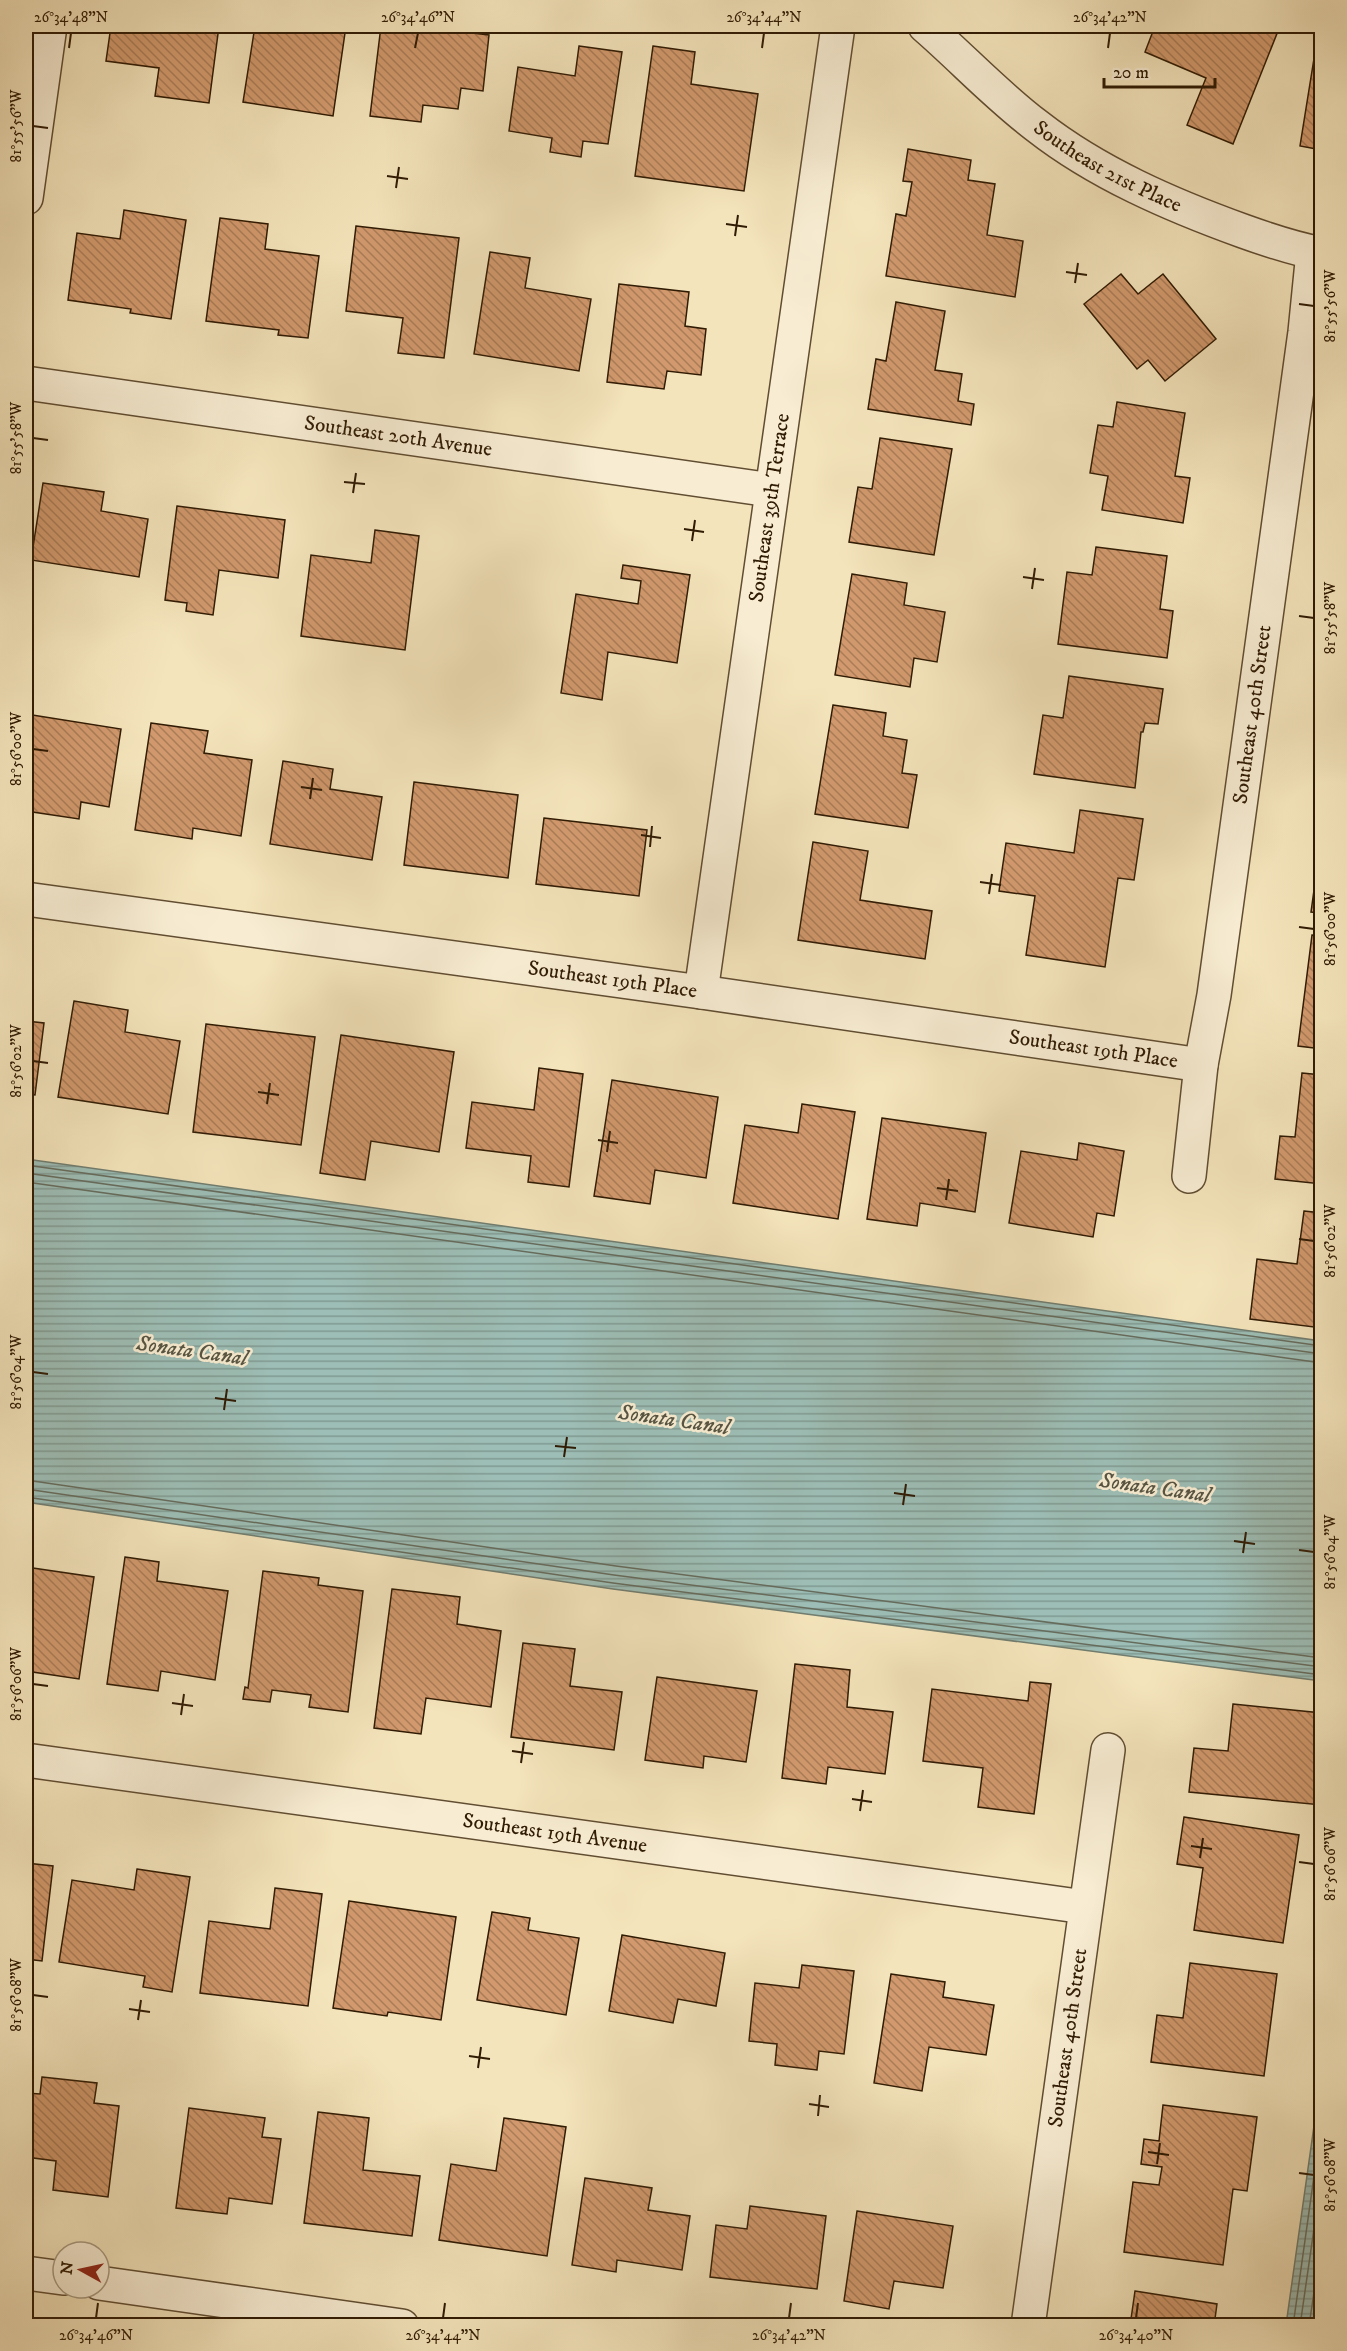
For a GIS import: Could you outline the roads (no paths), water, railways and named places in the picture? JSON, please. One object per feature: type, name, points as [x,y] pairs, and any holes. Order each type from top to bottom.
[{"type":"street","points":[[26,198],[50,26]]},
{"type":"street","name":"Southeast 39th Terrace","points":[[701,992],[838,26]]},
{"type":"street","name":"Southeast 21st Place","points":[[925,26],[1035,125],[1112,175],[1208,219],[1318,253]]},
{"type":"street","name":"Southeast 40th Street","points":[[1189,1176],[1201,1065],[1220,947],[1318,253]]},
{"type":"street","name":"Southeast 20th Avenue","points":[[26,383],[771,490]]},
{"type":"street","name":"Southeast 19th Place","points":[[26,899],[701,992],[1201,1065]]},
{"type":"street","name":"Southeast 40th Street","points":[[1028,2325],[1108,1750]]},
{"type":"street","name":"Southeast 19th Avenue","points":[[26,1760],[1085,1907]]},
{"type":"street","points":[[26,2273],[51,2276]]},
{"type":"street","points":[[111,2285],[402,2325]]},
{"type":"water","name":"Sonata Canal","points":[[26,1159],[1321,1341],[1321,1681],[613,1589],[26,1502]]},
{"type":"water","points":[[1321,2076],[1321,2325],[1286,2325]]}]
